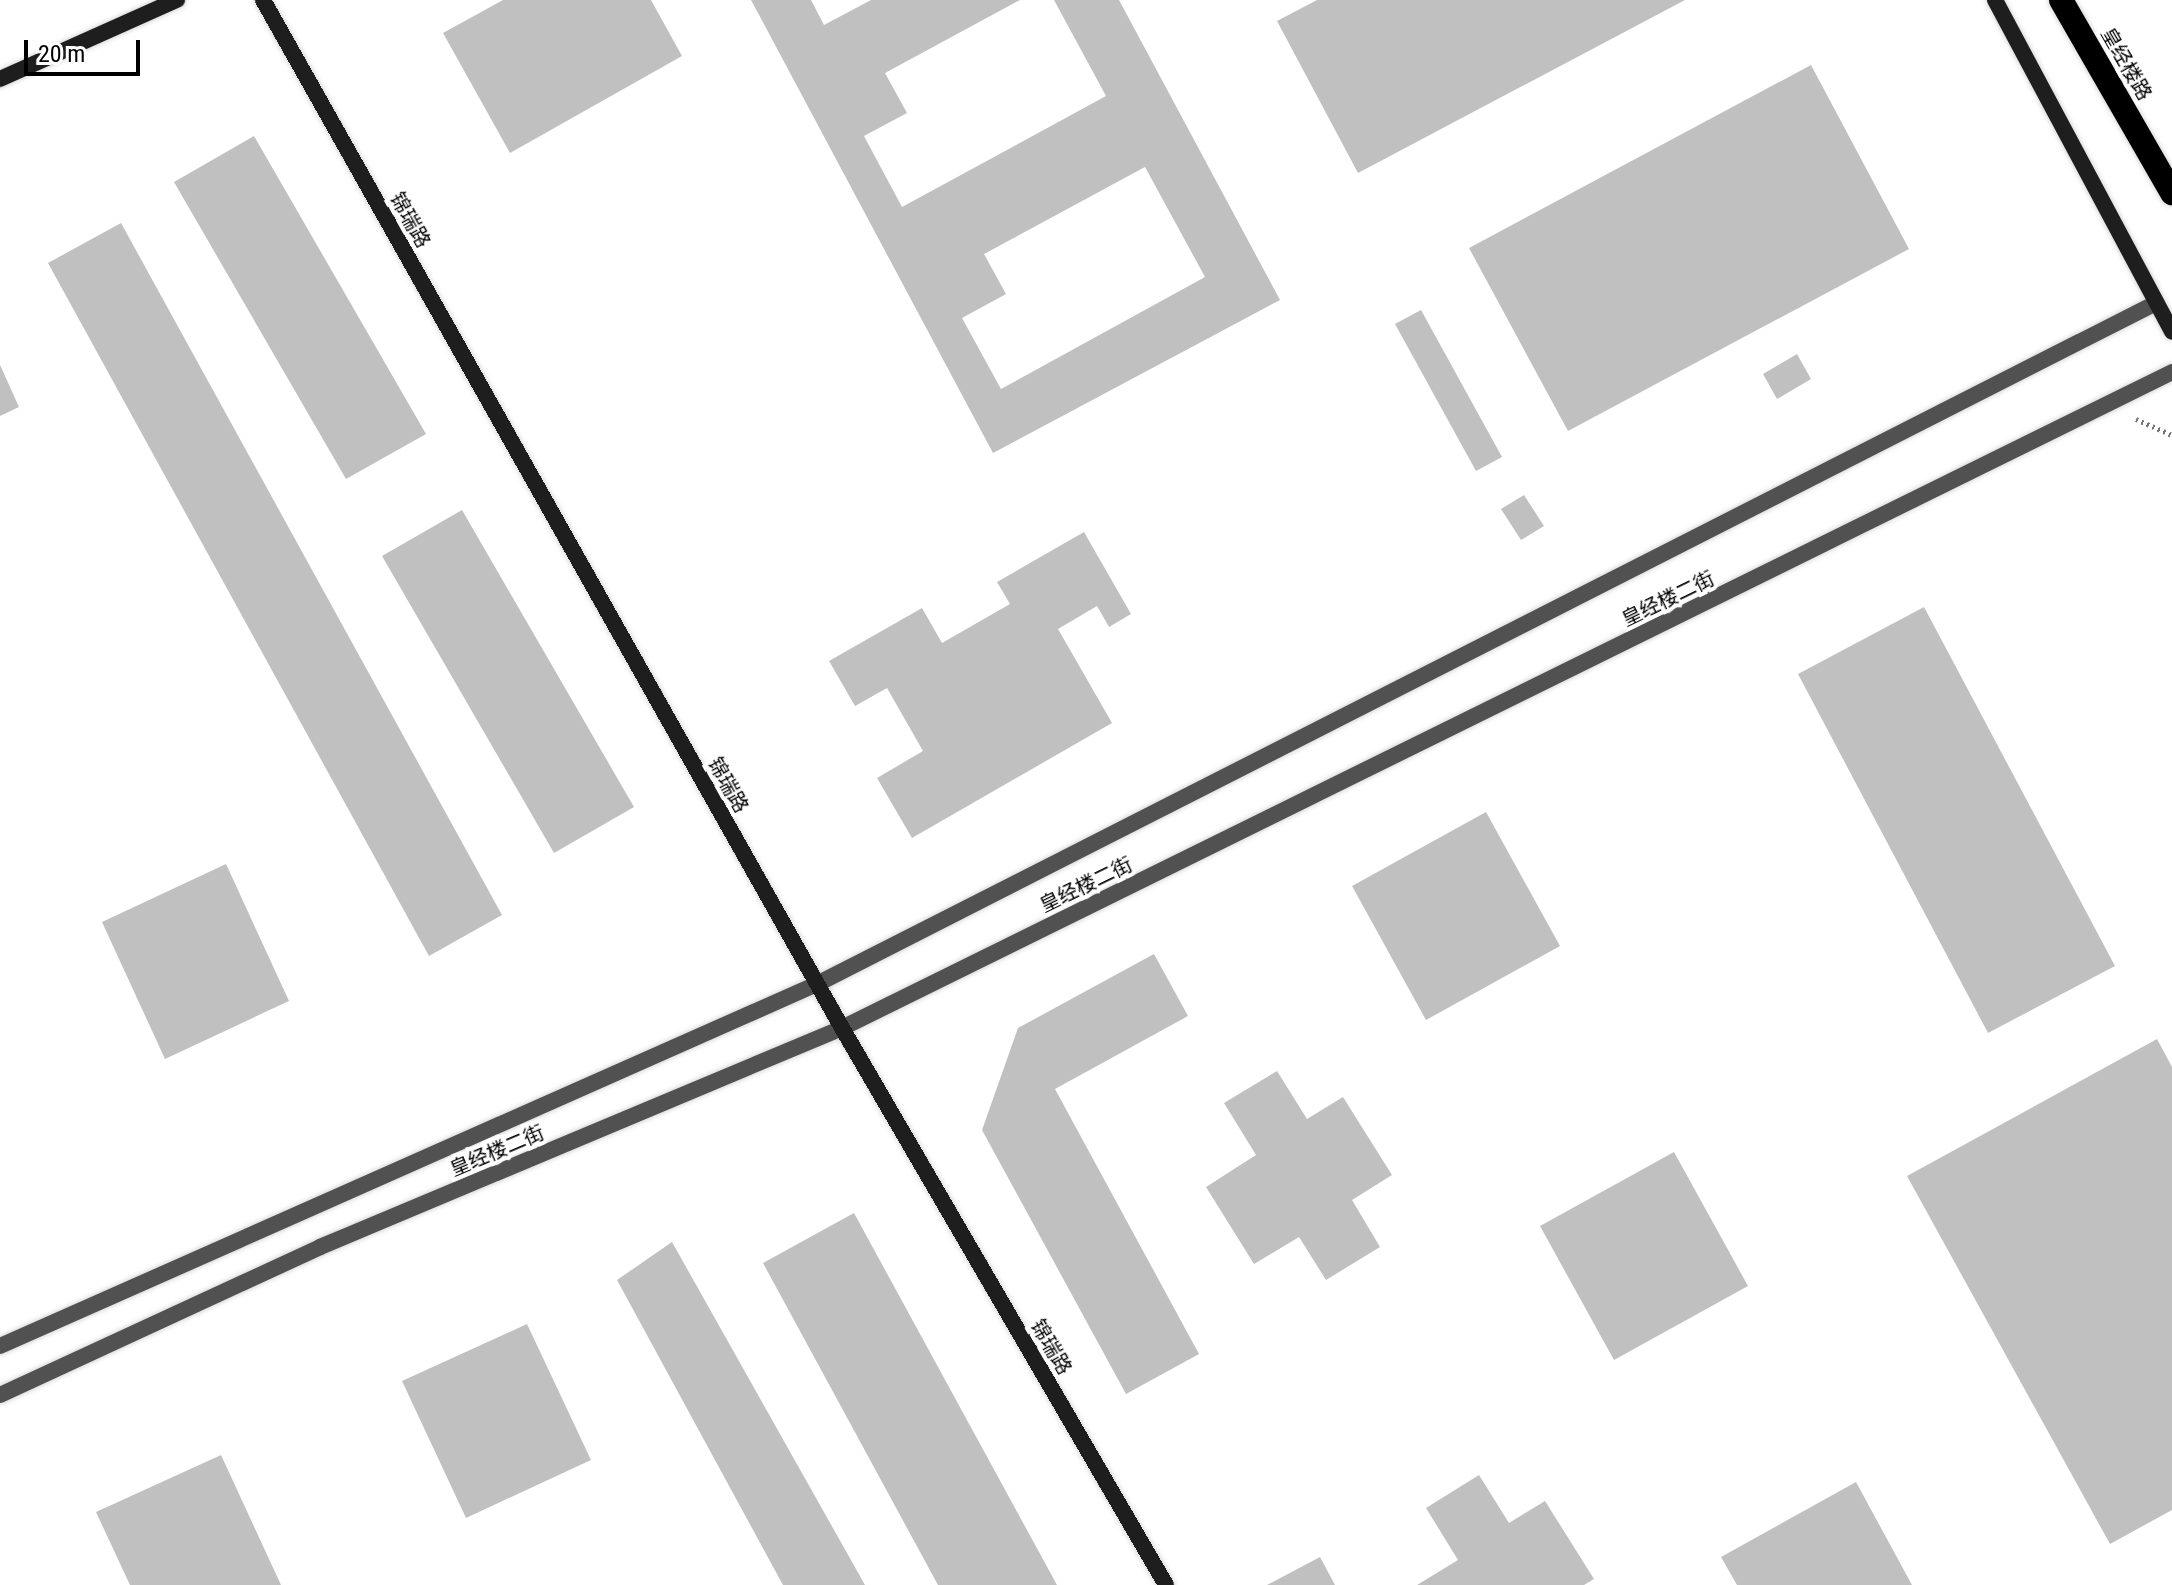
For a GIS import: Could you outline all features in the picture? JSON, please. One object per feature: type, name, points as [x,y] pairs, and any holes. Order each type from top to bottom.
[{"type":"highway","name":"皇经楼路","points":[[2061,0],[2172,193]]},
{"type":"street","points":[[0,79],[177,0]]},
{"type":"street","name":"锦瑞路","points":[[263,0],[842,1028],[1166,1585]]},
{"type":"street","points":[[1995,0],[2172,332]]},
{"type":"street","name":"皇经楼二街","points":[[0,1346],[817,984],[2156,303]]},
{"type":"street","name":"皇经楼二街","points":[[0,1395],[320,1247],[842,1028],[2172,372]]},
{"type":"building","points":[[503,0],[651,0],[682,56],[510,153],[443,33]]},
{"type":"building","points":[[751,0],[811,0],[824,25],[871,0],[1020,0],[885,73],[907,113],[864,136],[902,207],[1106,96],[1054,0],[1119,0],[1280,300],[993,453]],"holes":[[[1145,167],[1205,277],[1001,389],[962,318],[1006,294],[984,254]]]},
{"type":"building","points":[[1317,0],[1685,0],[1358,173],[1277,21]]},
{"type":"building","points":[[1811,65],[1909,249],[1568,431],[1469,248]]},
{"type":"building","points":[[254,136],[426,434],[346,479],[174,182]]},
{"type":"building","points":[[121,223],[502,915],[429,956],[48,263]]},
{"type":"building","points":[[1421,310],[1502,457],[1476,471],[1395,324]]},
{"type":"building","points":[[1797,354],[1811,379],[1777,399],[1763,374]]},
{"type":"building","points":[[0,365],[19,407],[0,416]]},
{"type":"building","points":[[1524,495],[1544,526],[1521,540],[1501,509]]},
{"type":"building","points":[[462,510],[634,807],[554,853],[382,556]]},
{"type":"building","points":[[1084,532],[1131,614],[1109,627],[1097,606],[1058,629],[1112,723],[912,838],[877,778],[923,751],[887,688],[855,706],[829,661],[922,608],[942,643],[1010,604],[997,582]]},
{"type":"building","points":[[1924,607],[2115,966],[1988,1033],[1798,674]]},
{"type":"building","points":[[1486,812],[1560,946],[1426,1020],[1352,886]]},
{"type":"building","points":[[226,864],[289,1001],[165,1059],[102,922]]},
{"type":"building","points":[[1154,954],[1188,1016],[1055,1089],[1199,1354],[1126,1394],[982,1130],[1018,1028]]},
{"type":"building","points":[[2157,1039],[2172,1067],[2172,1510],[2110,1544],[1907,1176]]},
{"type":"building","points":[[1277,1071],[1307,1119],[1343,1097],[1392,1175],[1352,1200],[1380,1247],[1326,1280],[1299,1237],[1254,1264],[1206,1187],[1256,1155],[1224,1103]]},
{"type":"building","points":[[1674,1152],[1748,1286],[1614,1360],[1540,1226]]},
{"type":"building","points":[[854,1213],[1057,1585],[938,1585],[763,1263]]},
{"type":"building","points":[[672,1242],[865,1585],[783,1585],[617,1280]]},
{"type":"building","points":[[527,1324],[591,1460],[466,1518],[402,1381]]},
{"type":"building","points":[[221,1455],[281,1585],[130,1585],[96,1512]]},
{"type":"building","points":[[1479,1475],[1509,1523],[1545,1501],[1594,1579],[1584,1585],[1417,1585],[1458,1560],[1426,1508]]},
{"type":"building","points":[[1856,1482],[1912,1585],[1737,1585],[1721,1557]]},
{"type":"building","points":[[1320,1557],[1335,1585],[1267,1585]]}]
